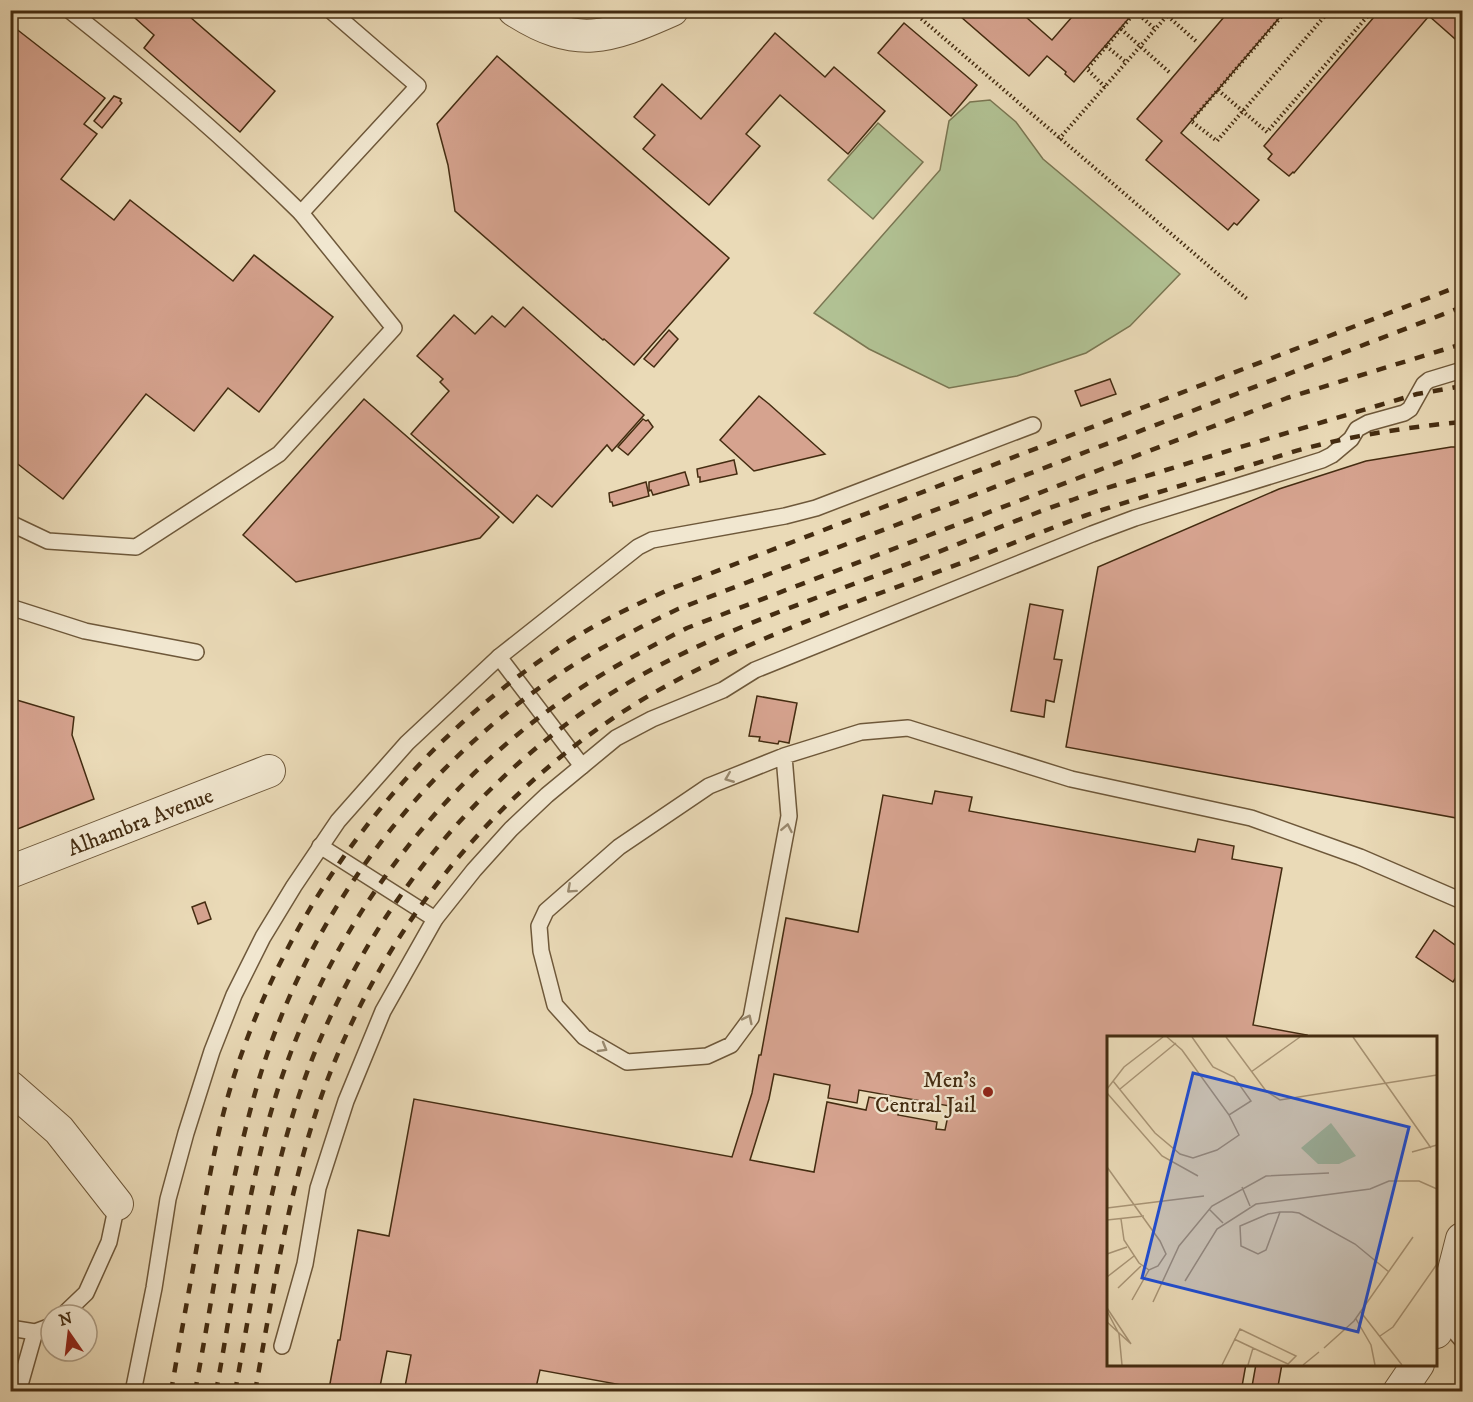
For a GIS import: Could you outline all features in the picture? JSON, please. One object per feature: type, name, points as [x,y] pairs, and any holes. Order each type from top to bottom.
[{"type":"street","points":[[514,10],[527,19],[576,37],[603,35],[631,28],[672,10]]},
{"type":"street","name":"Alhambra Avenue","points":[[10,872],[269,771]]},
{"type":"street","points":[[10,1087],[59,1130],[117,1204]]},
{"type":"street","points":[[1439,1324],[1460,1257]]},
{"type":"street","points":[[1399,1392],[1417,1366]]},
{"type":"lane","points":[[10,523],[48,541],[136,547],[279,454],[394,328],[302,213],[264,176],[148,73],[69,10]]},
{"type":"lane","points":[[302,213],[418,86],[330,10]]},
{"type":"lane","points":[[282,1346],[305,1264],[318,1188],[346,1101],[383,1011],[435,919],[474,870],[511,829],[582,766],[616,738],[652,719],[723,690],[755,670],[1135,518],[1322,460],[1332,455],[1351,439],[1357,429],[1410,409],[1424,384],[1429,380],[1462,370]]},
{"type":"lane","points":[[133,1392],[154,1288],[168,1199],[212,1051],[234,995],[263,937],[320,846],[338,821],[400,750],[499,657],[638,547],[652,540],[785,516],[816,508],[1033,425]]},
{"type":"lane","points":[[10,607],[85,631],[196,652]]},
{"type":"lane","points":[[499,657],[582,766]]},
{"type":"lane","points":[[784,756],[789,816],[751,1018],[731,1045],[706,1056],[627,1062],[584,1037],[555,1005],[541,951],[539,926],[546,911],[618,847],[709,786],[784,756],[861,732],[908,728],[1071,779],[1251,818],[1360,857],[1462,901]]},
{"type":"lane","points":[[320,846],[435,919]]},
{"type":"lane","points":[[76,1303],[86,1293],[109,1242],[117,1204]]},
{"type":"lane","points":[[1439,1324],[1462,1340]]},
{"type":"lane","points":[[10,1328],[35,1332],[39,1330]]},
{"type":"lane","points":[[18,1392],[35,1332]]},
{"type":"path","points":[[911,10],[1247,298]]},
{"type":"path","points":[[1161,10],[1197,42]]},
{"type":"path","points":[[1059,139],[1172,10]]},
{"type":"path","points":[[1287,10],[1191,121],[1217,141],[1330,10]]},
{"type":"path","points":[[1218,90],[1267,132],[1373,10]]},
{"type":"path","points":[[1105,87],[1087,69],[1136,11],[1155,30]]},
{"type":"path","points":[[1121,29],[1170,73]]},
{"type":"path","points":[[1106,46],[1127,63]]},
{"type":"green space","points":[[990,100],[1016,122],[1043,159],[1180,274],[1130,326],[1086,353],[1017,376],[949,388],[869,349],[814,313],[940,170],[949,121],[970,102]]},
{"type":"green space","points":[[878,123],[923,162],[873,219],[828,180]]},
{"type":"building","points":[[126,10],[182,10],[275,91],[240,132],[144,48],[154,35]]},
{"type":"building","points":[[953,10],[1018,10],[1052,40],[1078,10],[1136,10],[1074,82],[1047,56],[1029,76]]},
{"type":"building","points":[[1230,10],[1286,10],[1181,133],[1259,200],[1237,225],[1234,223],[1228,230],[1146,160],[1162,141],[1137,119]]},
{"type":"building","points":[[1380,10],[1462,10],[1462,45],[1429,16],[1289,176],[1268,159],[1272,154],[1264,146]]},
{"type":"building","points":[[904,23],[977,85],[951,116],[878,53]]},
{"type":"building","points":[[10,24],[105,98],[84,124],[97,134],[61,179],[114,220],[130,200],[233,281],[254,255],[333,317],[259,412],[228,388],[194,431],[146,394],[63,499],[10,458]]},
{"type":"building","points":[[775,33],[825,77],[834,67],[885,111],[848,154],[780,95],[746,134],[760,146],[709,205],[643,149],[655,135],[634,117],[662,84],[701,119]]},
{"type":"building","points":[[497,56],[729,258],[634,365],[455,211],[448,165],[437,124]]},
{"type":"building","points":[[114,96],[121,99],[122,103],[102,128],[94,121]]},
{"type":"building","points":[[523,307],[644,415],[612,451],[607,445],[552,507],[537,495],[513,523],[411,434],[449,391],[440,382],[443,379],[417,356],[454,315],[475,334],[492,316],[505,327]]},
{"type":"building","points":[[669,330],[678,339],[654,367],[644,359]]},
{"type":"building","points":[[1110,379],[1116,394],[1081,406],[1075,391]]},
{"type":"building","points":[[759,396],[825,454],[754,471],[720,440]]},
{"type":"building","points":[[364,399],[499,517],[480,538],[296,582],[243,535]]},
{"type":"building","points":[[643,419],[648,420],[653,427],[628,455],[618,447]]},
{"type":"building","points":[[1462,447],[1462,819],[1066,747],[1098,567],[1279,489],[1366,461]]},
{"type":"building","points":[[734,460],[737,474],[700,482],[697,469]]},
{"type":"building","points":[[685,472],[689,485],[653,495],[651,490],[649,491],[649,482]]},
{"type":"building","points":[[646,482],[649,496],[613,506],[610,502],[609,493]]},
{"type":"building","points":[[1030,604],[1063,610],[1054,659],[1062,660],[1054,702],[1046,700],[1044,717],[1011,711]]},
{"type":"building","points":[[757,696],[797,703],[789,743],[759,741],[760,737],[749,736]]},
{"type":"building","points":[[10,698],[74,717],[72,735],[94,799],[10,832]]},
{"type":"building","name":"Men's Central Jail","points":[[935,791],[972,797],[969,811],[1195,852],[1198,839],[1234,846],[1232,859],[1282,868],[1253,1025],[1307,1036],[1107,1036],[1107,1366],[1246,1366],[1241,1392],[621,1392],[622,1385],[540,1370],[535,1392],[470,1392],[455,1389],[455,1392],[404,1392],[411,1355],[387,1351],[379,1392],[330,1392],[358,1230],[389,1236],[414,1099],[732,1157],[752,1093],[759,1055],[761,1055],[786,918],[858,932],[883,795],[932,804]],"holes":[[[774,1074],[830,1085],[828,1098],[857,1103],[859,1090],[950,1106],[945,1130],[936,1129],[937,1122],[898,1115],[900,1103],[869,1097],[866,1110],[827,1102],[814,1172],[750,1160],[769,1099]]]},
{"type":"building","points":[[205,902],[211,919],[198,924],[192,907]]},
{"type":"building","points":[[1434,930],[1462,950],[1462,968],[1453,982],[1416,957]]},
{"type":"building","points":[[1256,1366],[1282,1366],[1277,1392],[1251,1392]]},
{"type":"railway","points":[[171,1392],[206,1193],[229,1093],[259,1010],[287,949],[321,891],[358,836],[401,785],[447,737],[497,693],[579,635],[670,589],[1462,285]]},
{"type":"railway","points":[[195,1392],[222,1238],[247,1124],[278,1023],[305,963],[338,905],[375,850],[417,799],[463,751],[513,708],[567,669],[622,637],[678,609],[1462,307]]},
{"type":"railway","points":[[216,1392],[249,1204],[266,1131],[298,1034],[325,975],[357,919],[393,866],[434,816],[478,769],[527,727],[579,689],[687,628],[1287,398],[1462,344]]},
{"type":"railway","points":[[235,1392],[260,1251],[281,1158],[309,1068],[327,1024],[355,969],[387,916],[423,865],[463,818],[507,774],[554,734],[604,698],[689,650],[786,609],[1033,514],[1107,488],[1353,413],[1417,394],[1462,386]]},
{"type":"railway","points":[[255,1392],[281,1249],[297,1178],[317,1109],[342,1044],[373,981],[410,921],[452,865],[499,813],[551,765],[606,723],[666,686],[740,649],[817,617],[1070,521],[1291,452],[1382,432],[1462,422]]},
{"type":"place","name":"Men's Central Jail","points":[[988,1092]]}]
